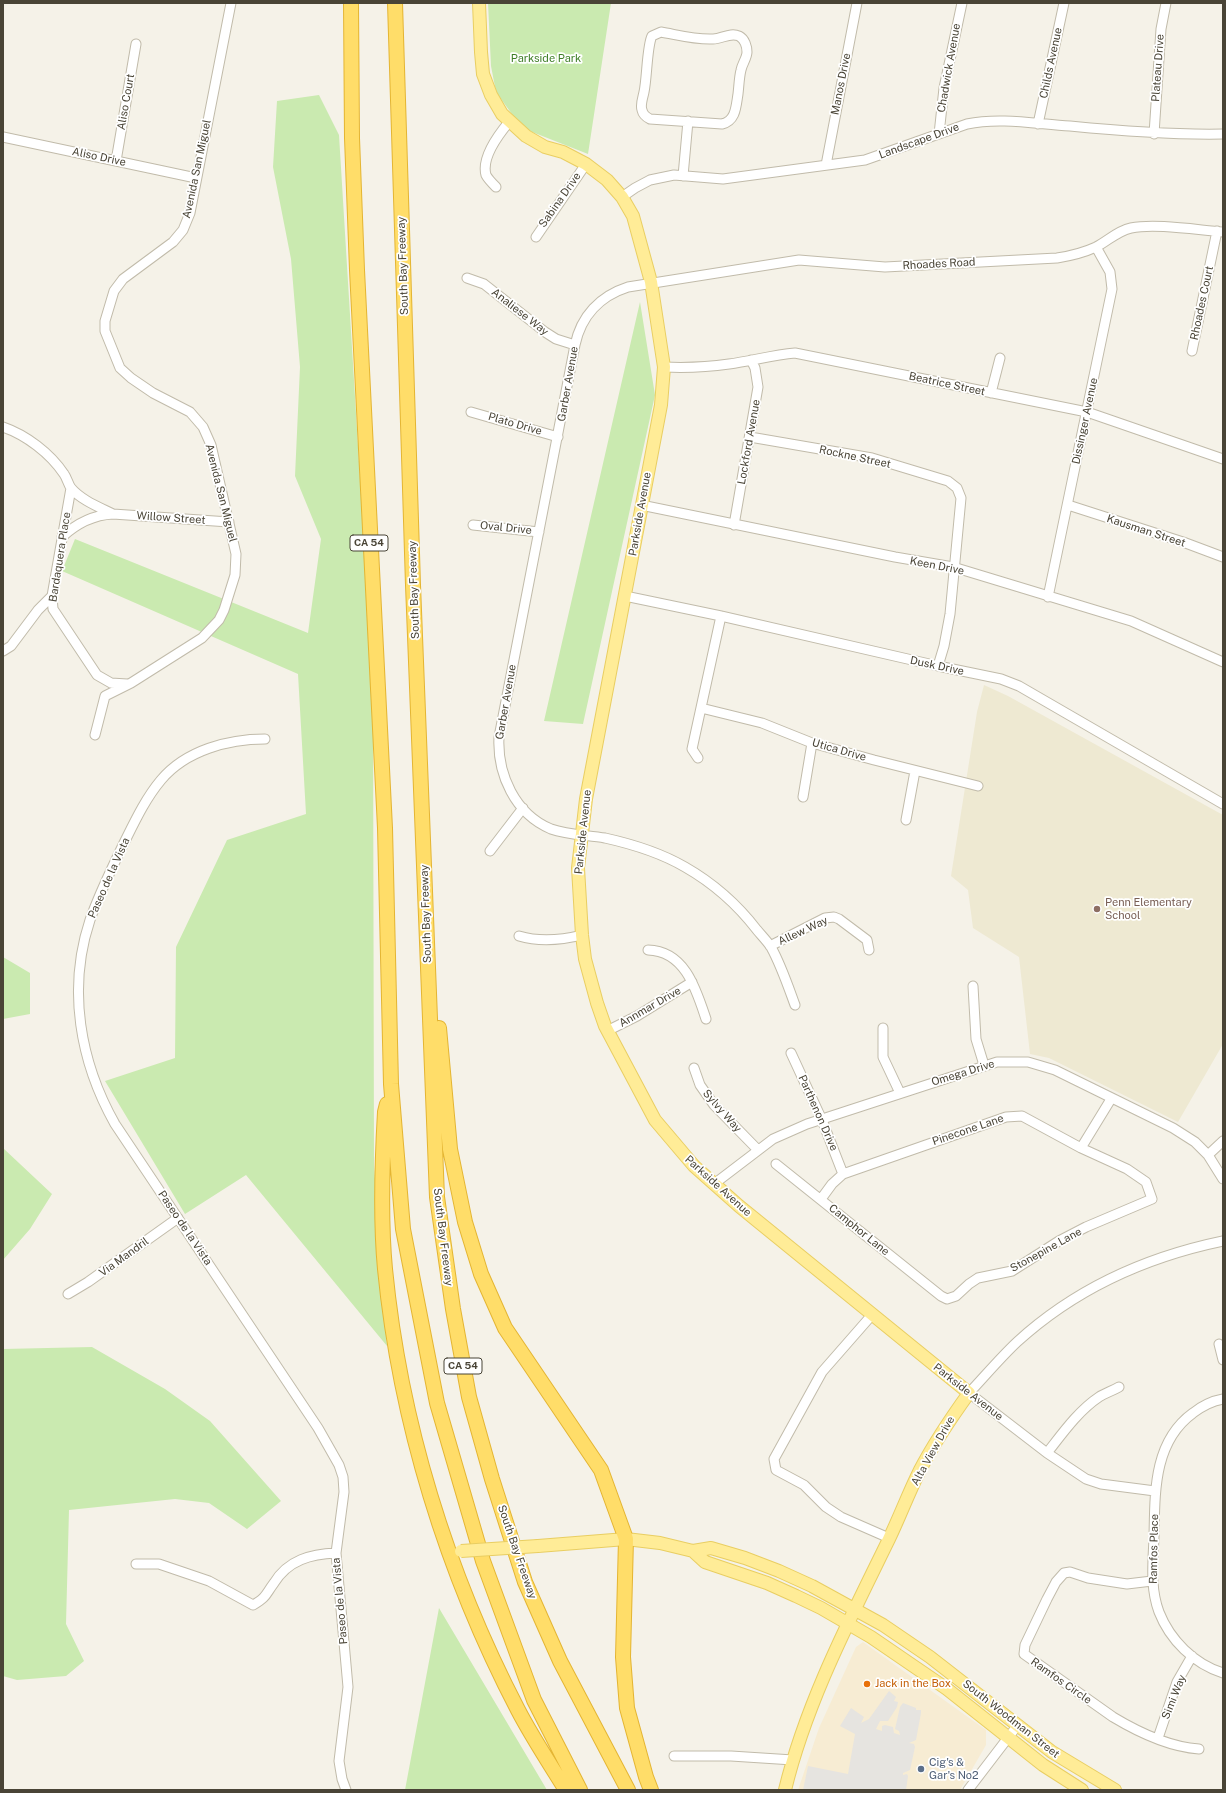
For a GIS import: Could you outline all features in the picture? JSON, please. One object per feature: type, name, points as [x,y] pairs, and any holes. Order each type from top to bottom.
[{"type":"highway","name":"CA 54","points":[[351,3],[352,138],[366,484],[385,828],[391,1084],[403,1229],[435,1396],[483,1561],[534,1700],[580,1790]]},
{"type":"highway","name":"South Bay Freeway","points":[[395,3],[413,577],[437,1197],[453,1309],[469,1397],[492,1479],[525,1582],[560,1661],[628,1790]]},
{"type":"highway","points":[[426,911],[450,1149],[465,1222],[481,1274],[505,1328],[601,1470],[626,1539],[623,1658],[628,1708],[646,1777],[651,1790]]},
{"type":"highway","points":[[391,1084],[385,1112],[382,1167],[383,1226],[386,1281],[398,1359],[407,1402],[426,1478],[455,1551],[471,1611],[518,1711],[566,1790]]},
{"type":"main road","name":"Parkside Avenue","points":[[479,3],[480,52],[483,74],[491,95],[509,122],[535,142],[563,152],[586,164],[607,180],[622,197],[635,222],[651,282],[664,367],[661,406],[586,799],[581,834],[578,875],[582,935],[585,959],[597,1003],[607,1031],[655,1120],[694,1166],[871,1316],[969,1393]]},
{"type":"main road","name":"Alta View Drive","points":[[785,1790],[793,1760],[848,1623],[920,1470],[949,1420],[969,1393]]},
{"type":"main road","name":"South Woodman Street","points":[[455,1551],[626,1539],[660,1543],[693,1551],[711,1548],[746,1558],[812,1586],[883,1625],[930,1657],[1052,1752],[1116,1790]]},
{"type":"main road","name":"South Woodman Street","points":[[693,1551],[704,1562],[767,1583],[802,1598],[848,1623],[920,1669],[1043,1765],[1082,1790]]},
{"type":"street","name":"Avenida San Miguel","points":[[131,683],[202,638],[219,620],[224,610],[235,575],[236,554],[211,445],[203,428],[190,412],[153,393],[131,378],[120,368],[105,331],[105,321],[114,291],[123,280],[173,242],[182,230],[190,213],[231,3]]},
{"type":"street","name":"Manos Drive","points":[[826,165],[857,3]]},
{"type":"street","name":"Chadwick Avenue","points":[[939,134],[944,88],[962,3]]},
{"type":"street","name":"Childs Avenue","points":[[1038,124],[1064,3]]},
{"type":"street","name":"Plateau Drive","points":[[1154,134],[1161,28],[1166,3]]},
{"type":"street","points":[[662,32],[690,38],[719,39],[730,35],[740,37],[746,44],[747,54],[741,68],[736,108],[732,119],[729,122],[722,124],[688,121],[650,119],[644,116],[642,110],[650,40],[655,33],[662,32]]},
{"type":"street","name":"Aliso Court","points":[[116,161],[136,44]]},
{"type":"street","points":[[683,176],[688,121]]},
{"type":"street","name":"Landscape Drive","points":[[622,197],[650,180],[674,175],[723,179],[865,160],[967,124],[980,121],[1038,124],[1154,134],[1223,134]]},
{"type":"street","points":[[496,187],[486,175],[486,167],[492,145],[509,122]]},
{"type":"street","name":"Aliso Drive","points":[[3,137],[196,178]]},
{"type":"street","name":"Sabina Drive","points":[[536,237],[586,164]]},
{"type":"street","name":"Rhoades Road","points":[[651,282],[799,260],[885,266],[1057,258],[1074,255],[1096,247],[1117,233],[1130,228],[1146,226],[1220,232]]},
{"type":"street","name":"Rhoades Court","points":[[1192,351],[1220,232]]},
{"type":"street","name":"Dissinger Avenue","points":[[1048,597],[1112,290],[1110,272],[1096,247]]},
{"type":"street","name":"Analiese Way","points":[[466,278],[484,284],[556,339],[575,345]]},
{"type":"street","name":"Garber Avenue","points":[[651,282],[620,289],[598,303],[583,322],[575,345],[498,737],[499,757],[503,775],[512,793],[523,808],[537,820],[552,829],[605,838],[649,851],[684,866],[701,876],[727,897],[739,908],[770,946],[785,978],[795,1005]]},
{"type":"street","name":"Beatrice Street","points":[[664,367],[713,365],[751,360],[773,355],[796,353],[1087,412],[1223,459]]},
{"type":"street","points":[[991,393],[1000,358]]},
{"type":"street","name":"Lockford Avenue","points":[[734,524],[758,386],[755,368],[751,360]]},
{"type":"street","name":"Plato Drive","points":[[472,412],[558,437]]},
{"type":"street","name":"Willow Street","points":[[3,427],[18,432],[36,444],[64,473],[71,488],[92,504],[113,514]]},
{"type":"street","name":"Rockne Street","points":[[750,437],[872,458],[948,481],[958,488],[960,498],[953,567]]},
{"type":"street","name":"Bardaquera Place","points":[[71,488],[52,596],[52,609],[97,675],[111,683],[131,683]]},
{"type":"street","name":"Keen Drive","points":[[641,505],[921,562],[953,567],[1131,621],[1223,662]]},
{"type":"street","name":"Kausman Street","points":[[1068,505],[1183,542],[1223,557]]},
{"type":"street","name":"Willow Street","points":[[62,537],[84,521],[98,516],[113,514],[229,522]]},
{"type":"street","name":"Oval Drive","points":[[473,524],[539,532]]},
{"type":"street","points":[[938,666],[944,646],[950,614],[953,567]]},
{"type":"street","points":[[3,651],[11,646],[38,610],[52,596]]},
{"type":"street","name":"Dusk Drive","points":[[625,596],[721,616],[1000,679],[1019,686],[1223,804]]},
{"type":"street","points":[[698,758],[692,749],[721,616]]},
{"type":"street","points":[[95,736],[106,696],[131,683]]},
{"type":"street","name":"Utica Drive","points":[[701,708],[762,723],[812,743],[915,771],[978,786]]},
{"type":"street","name":"Paseo de la Vista","points":[[266,740],[240,741],[214,746],[191,757],[162,778],[153,790],[136,819],[101,891],[90,922],[82,953],[79,986],[80,1018],[85,1050],[94,1081],[115,1124],[318,1428],[339,1465],[343,1477],[344,1492],[336,1553],[348,1687],[339,1761],[342,1779],[346,1790]]},
{"type":"street","points":[[803,797],[812,743]]},
{"type":"street","points":[[906,820],[915,771]]},
{"type":"street","points":[[490,851],[523,808]]},
{"type":"street","name":"Allew Way","points":[[770,946],[825,918],[834,917],[839,919],[866,940],[869,950]]},
{"type":"street","points":[[519,936],[530,940],[558,939],[582,935]]},
{"type":"street","points":[[648,950],[655,950],[669,954],[686,970],[706,1019]]},
{"type":"street","name":"Annmar Drive","points":[[607,1031],[637,1016],[692,982]]},
{"type":"street","points":[[973,986],[976,1039],[984,1065]]},
{"type":"street","points":[[883,1028],[884,1057],[900,1093]]},
{"type":"street","name":"Parthenon Drive","points":[[791,1054],[822,1120],[844,1174]]},
{"type":"street","name":"Omega Drive","points":[[714,1184],[773,1139],[807,1124],[997,1062],[1028,1062],[1055,1070],[1111,1099],[1173,1128],[1195,1142],[1208,1155],[1223,1179]]},
{"type":"street","name":"Sylvy Way","points":[[694,1068],[700,1085],[714,1105],[758,1150]]},
{"type":"street","points":[[1081,1148],[1111,1099]]},
{"type":"street","name":"Pinecone Lane","points":[[821,1199],[832,1184],[844,1174],[1006,1117],[1022,1116],[1081,1148],[1127,1169],[1146,1182],[1152,1198]]},
{"type":"street","points":[[1208,1155],[1223,1140]]},
{"type":"street","name":"Camphor Lane","points":[[776,1164],[941,1296]]},
{"type":"street","name":"Stonepine Lane","points":[[941,1296],[947,1299],[956,1296],[978,1278],[1012,1271],[1059,1241],[1086,1227],[1152,1198]]},
{"type":"street","name":"Via Mandril","points":[[68,1294],[88,1282],[178,1218]]},
{"type":"street","name":"Alta View Drive","points":[[969,1393],[1017,1342],[1050,1316],[1083,1293],[1111,1278],[1158,1258],[1197,1246],[1223,1241]]},
{"type":"street","points":[[871,1316],[822,1372],[774,1459],[776,1470],[804,1485],[826,1507],[841,1517],[889,1538]]},
{"type":"street","points":[[1220,1344],[1223,1360]]},
{"type":"street","points":[[1047,1453],[1086,1408],[1098,1398],[1119,1387]]},
{"type":"street","name":"Parkside Avenue","points":[[969,1393],[1077,1475],[1094,1482],[1155,1491]]},
{"type":"street","name":"Ramfos Place","points":[[1223,1399],[1196,1410],[1176,1429],[1162,1455],[1155,1491],[1152,1581],[1156,1602],[1162,1620],[1178,1643],[1192,1656],[1210,1668],[1223,1673]]},
{"type":"street","points":[[136,1564],[159,1564],[202,1578],[253,1605],[265,1598],[274,1582],[293,1564],[315,1554],[336,1553]]},
{"type":"street","name":"Ramfos Circle","points":[[1152,1581],[1127,1584],[1088,1578],[1070,1572],[1064,1573],[1056,1582],[1042,1610],[1025,1645],[1024,1654],[1128,1726],[1188,1748],[1199,1749]]},
{"type":"street","name":"Simi Way","points":[[1158,1738],[1177,1682],[1192,1656]]},
{"type":"street","points":[[968,1790],[1018,1726]]},
{"type":"street","points":[[674,1756],[731,1756],[793,1760]]},
{"type":"shaded area","name":"Penn Elementary School","points":[[984,685],[1008,696],[1223,815],[1223,1044],[1178,1122],[1049,1058],[1030,1054],[1019,957],[973,928],[968,890],[951,876],[977,712]]},
{"type":"shaded area","points":[[863,1642],[986,1730],[986,1745],[960,1790],[798,1790],[819,1728],[856,1647]]},
{"type":"shaded area","points":[[889,1691],[896,1697],[894,1701],[898,1702],[897,1707],[888,1721],[880,1721],[876,1729],[882,1731],[882,1726],[885,1725],[893,1727],[894,1733],[900,1735],[899,1731],[895,1729],[900,1707],[903,1703],[916,1708],[916,1710],[921,1710],[916,1740],[909,1743],[914,1744],[915,1747],[910,1770],[903,1773],[903,1775],[907,1774],[908,1776],[906,1790],[803,1790],[808,1766],[848,1774],[855,1734],[840,1726],[851,1708],[864,1717],[861,1723],[869,1719]]},
{"type":"green space","name":"Parkside Park","points":[[488,3],[611,3],[588,154],[522,128],[496,92],[491,66]]},
{"type":"green space","points":[[319,95],[339,135],[373,691],[374,1165],[387,1346],[246,1175],[185,1214],[105,1081],[175,1058],[176,947],[227,840],[306,814],[298,674],[62,571],[75,539],[308,633],[321,539],[295,476],[300,367],[291,259],[273,167],[277,101]]},
{"type":"green space","points":[[640,302],[655,395],[583,724],[544,721]]},
{"type":"green space","points":[[3,957],[30,973],[30,1014],[3,1019]]},
{"type":"green space","points":[[3,1148],[52,1194],[30,1229],[3,1260]]},
{"type":"green space","points":[[92,1347],[165,1389],[210,1421],[281,1501],[247,1529],[209,1503],[175,1499],[69,1510],[66,1624],[84,1661],[66,1676],[17,1680],[3,1676],[3,1349]]},
{"type":"green space","points":[[439,1608],[547,1790],[405,1790]]},
{"type":"place","name":"Penn Elementary School","points":[[1097,909]]},
{"type":"place","name":"Jack in the Box","points":[[867,1684]]},
{"type":"place","name":"Cig's & Gar's No2","points":[[921,1769]]}]
